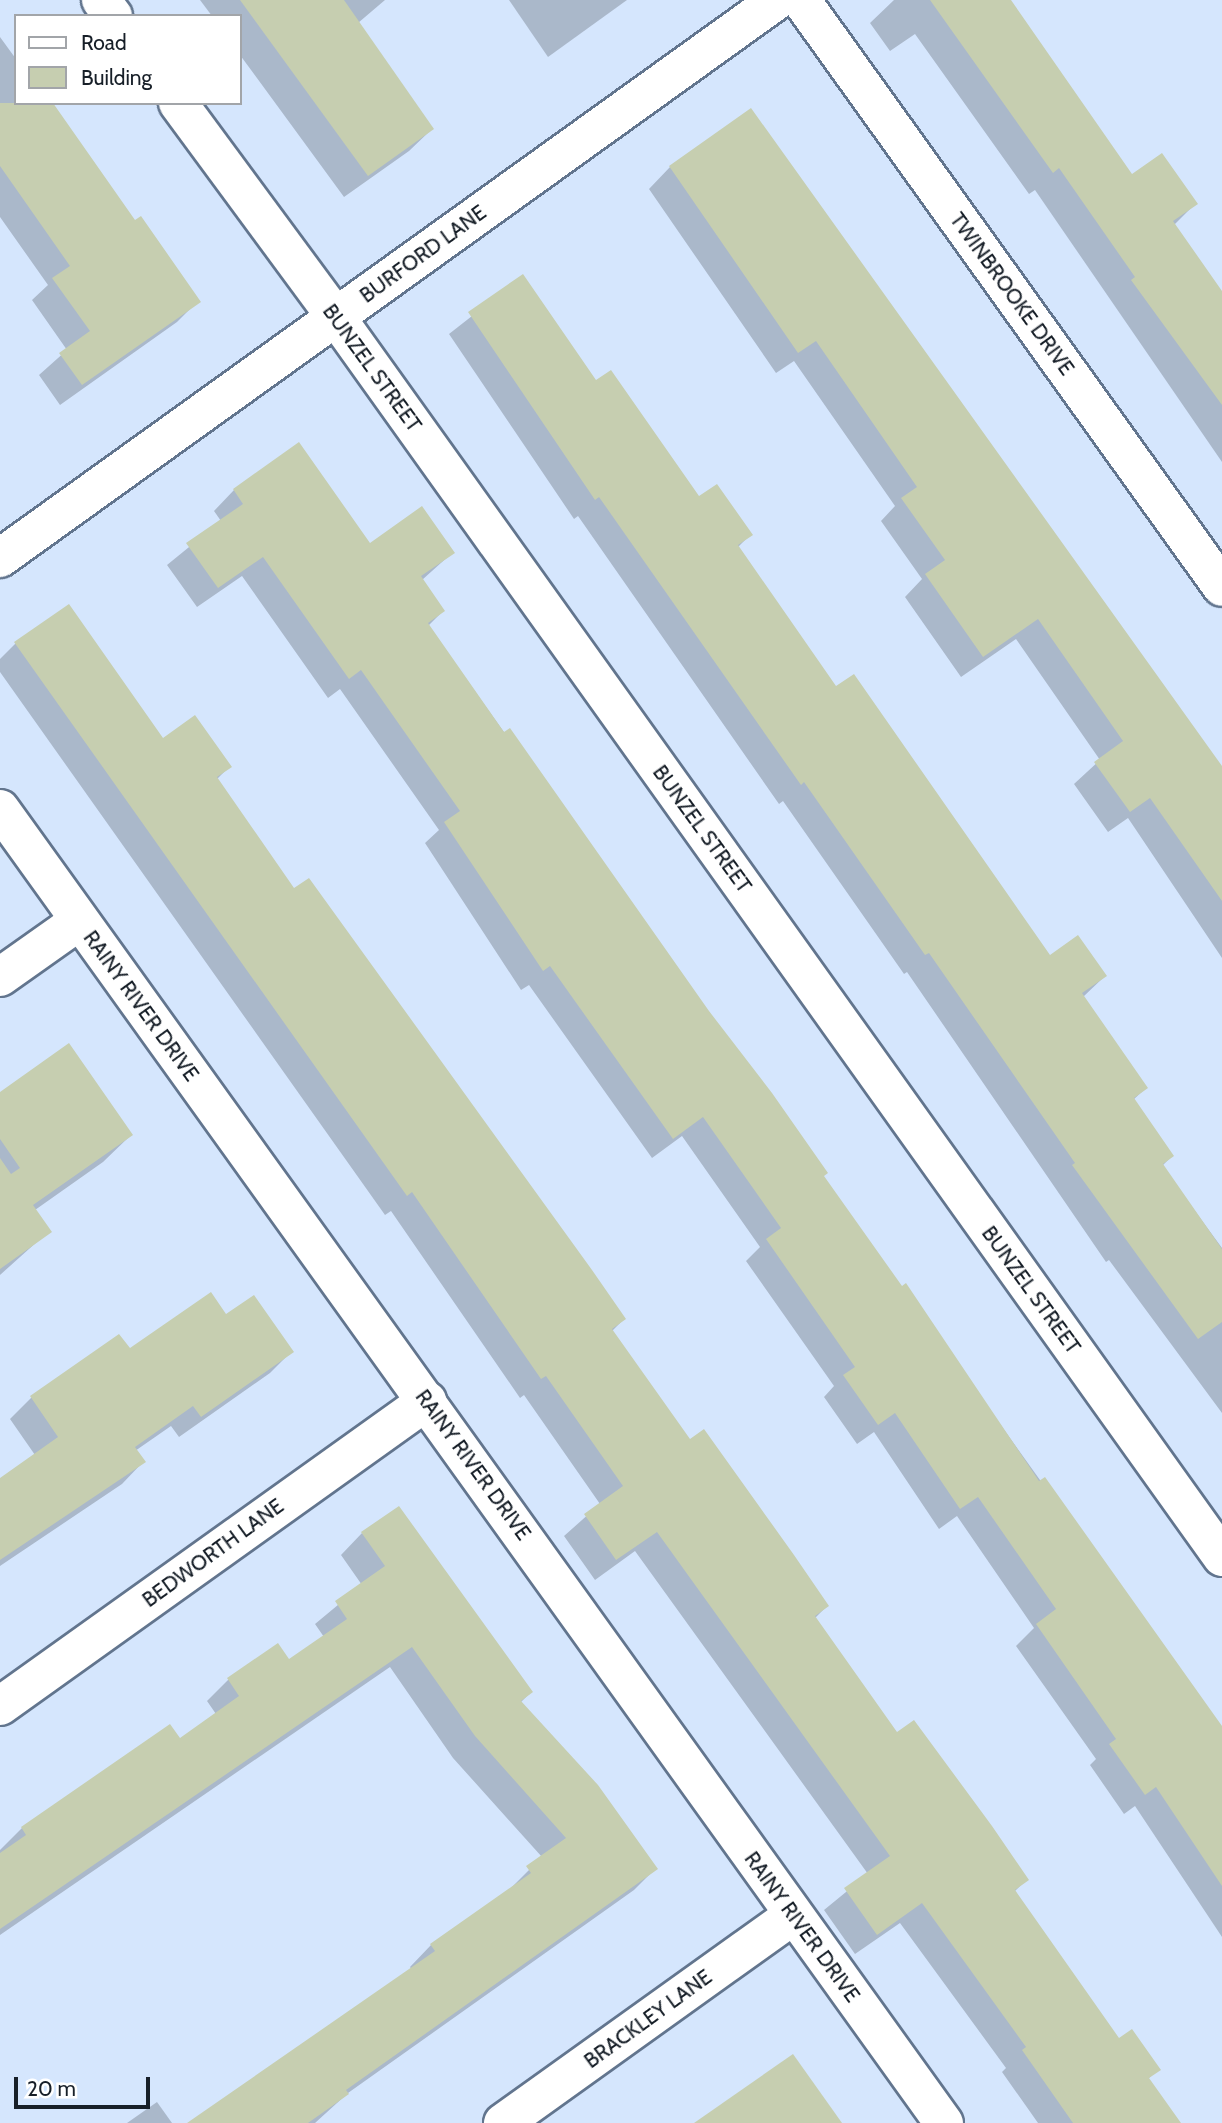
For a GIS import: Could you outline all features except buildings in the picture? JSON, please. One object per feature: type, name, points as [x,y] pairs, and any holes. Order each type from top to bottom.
[{"type":"street","name":"BURFORD LANE","points":[[0,558],[777,0]]},
{"type":"street","name":"TWINBROOKE DRIVE","points":[[801,0],[1222,587]]},
{"type":"street","name":"BUNZEL STREET","points":[[179,105],[336,317],[1222,1557]]},
{"type":"street","name":"RAINY RIVER DRIVE","points":[[0,809],[944,2123]]},
{"type":"street","points":[[0,977],[79,921]]},
{"type":"street","name":"BEDWORTH LANE","points":[[0,1706],[427,1401]]},
{"type":"street","name":"BRACKLEY LANE","points":[[503,2123],[793,1915]]}]
